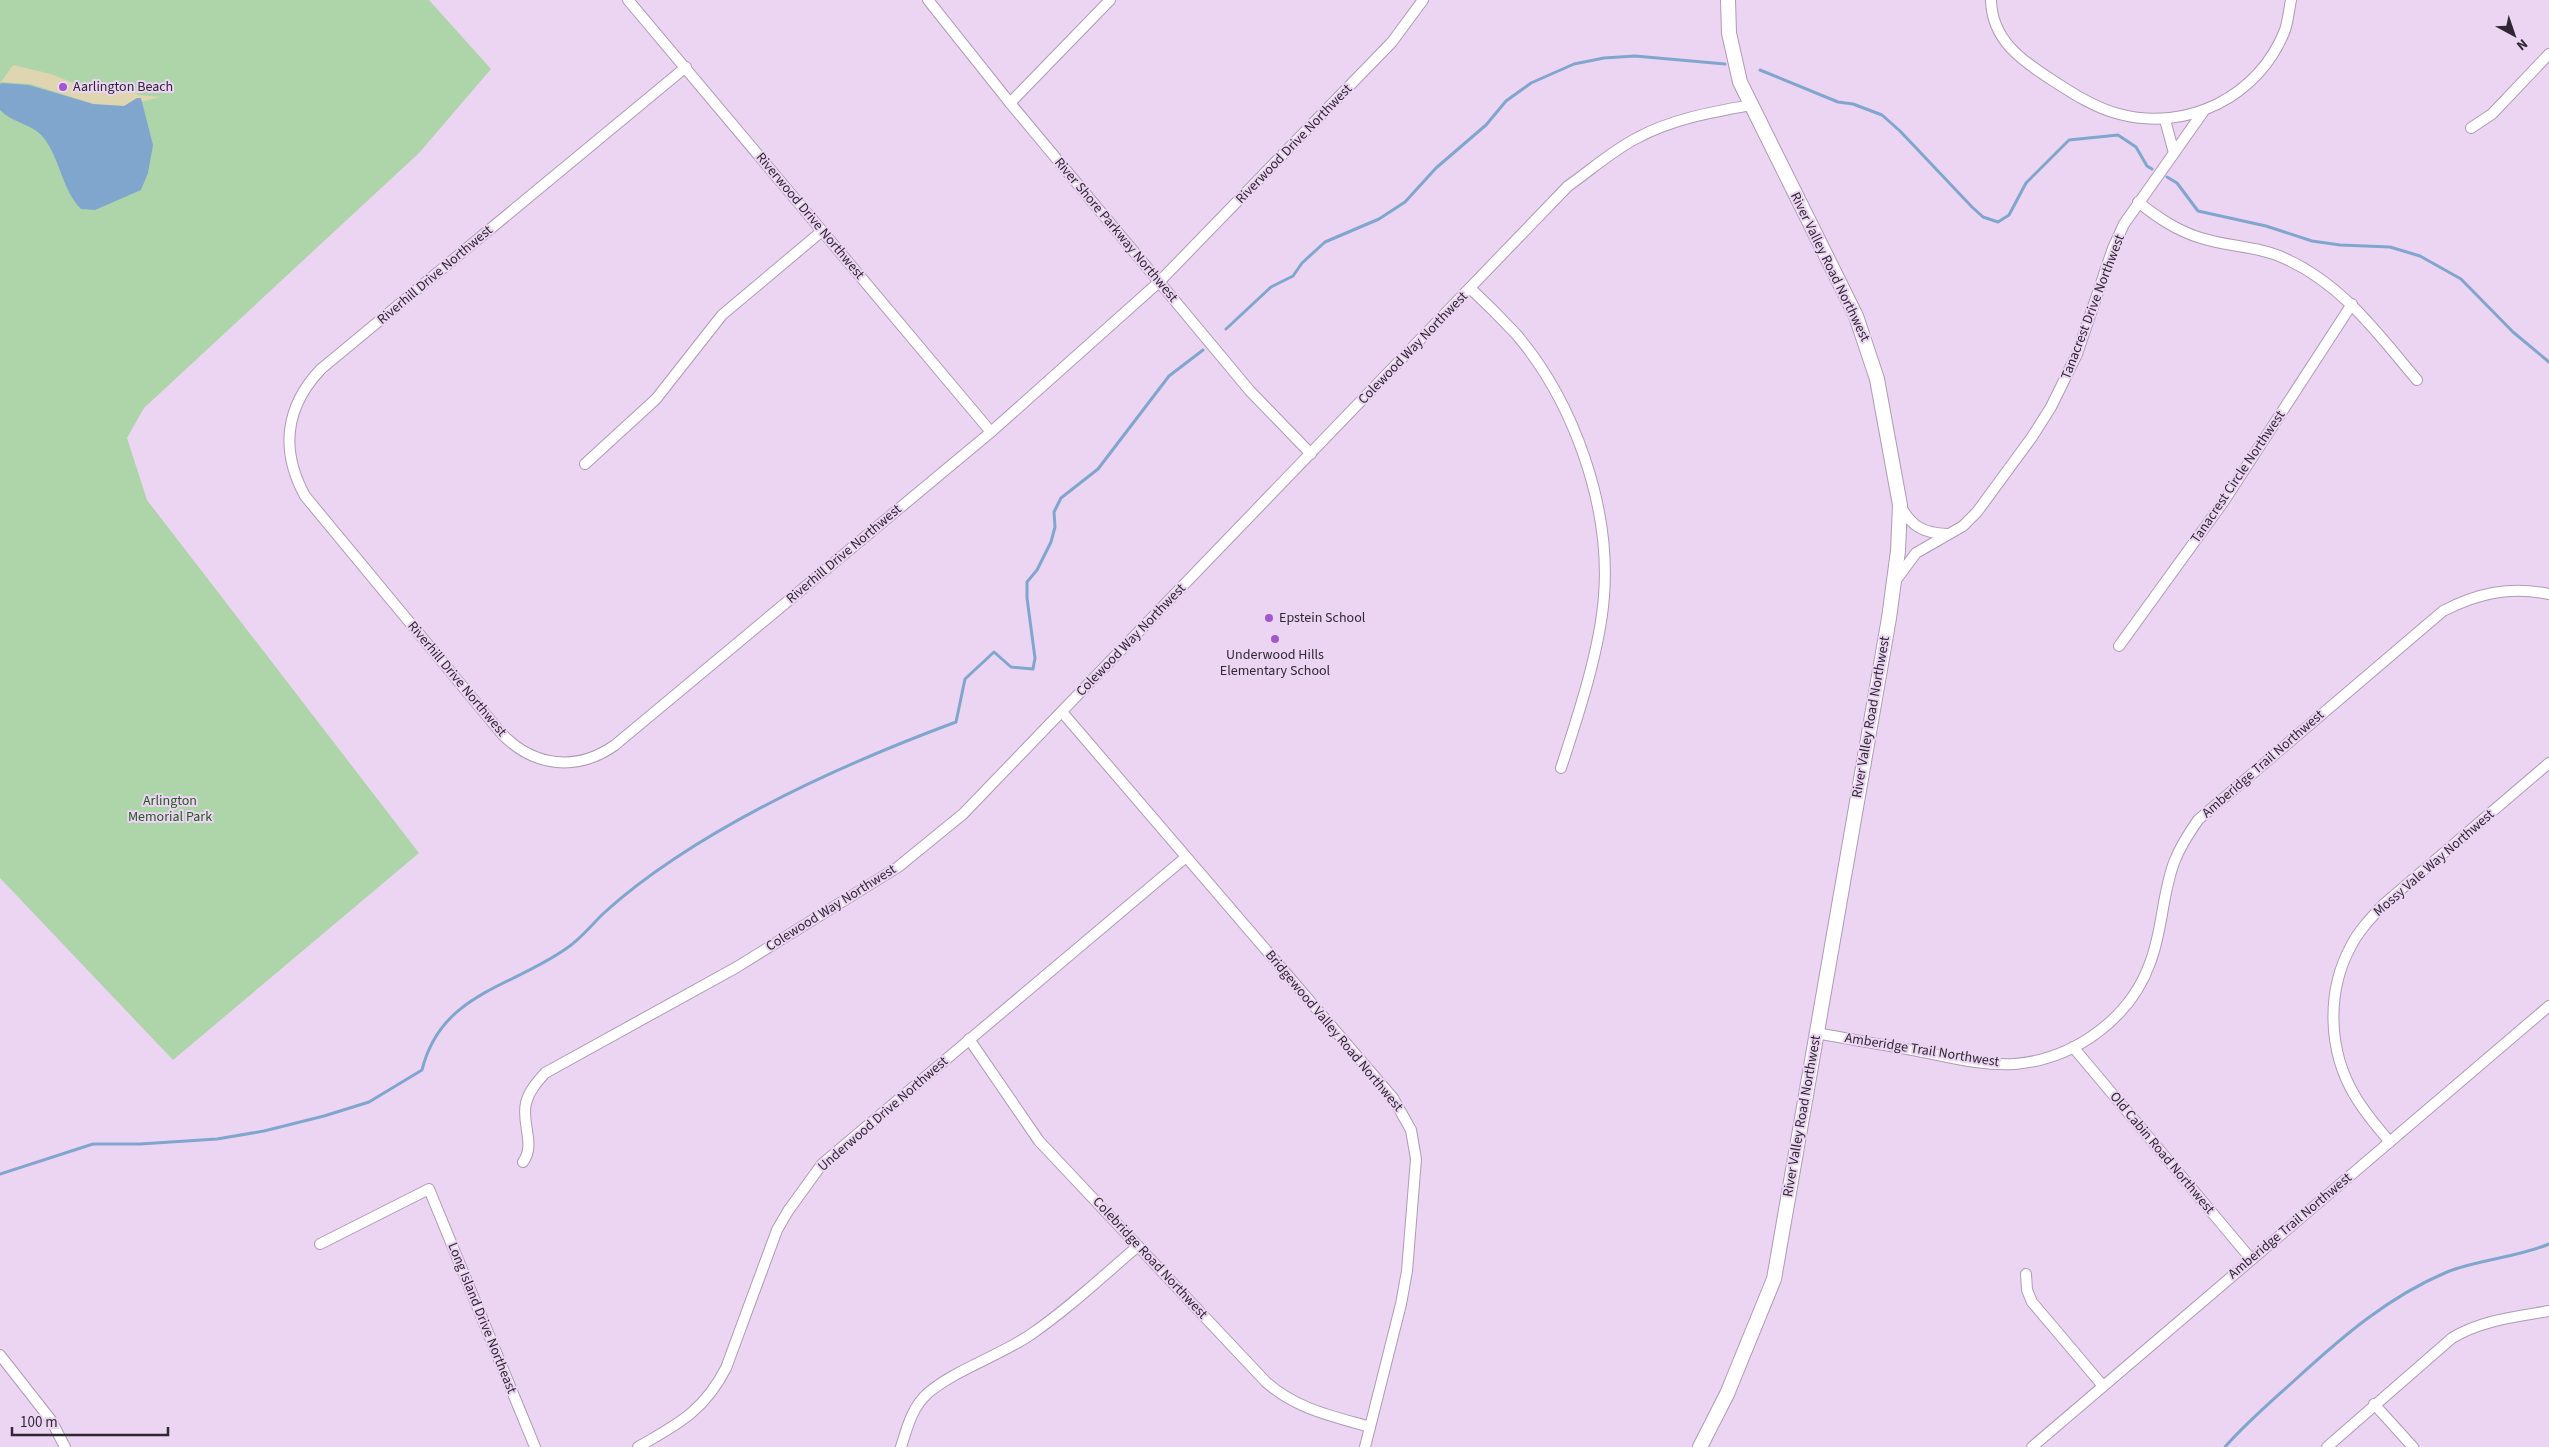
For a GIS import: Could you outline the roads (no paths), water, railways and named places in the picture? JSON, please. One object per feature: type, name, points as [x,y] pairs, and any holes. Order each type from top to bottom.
[{"type":"street","name":"Riverwood Drive Northwest","points":[[628,0],[991,432]]},
{"type":"street","name":"River Shore Parkway Northwest","points":[[928,0],[1010,103],[1250,391],[1311,454]]},
{"type":"street","points":[[1010,103],[1110,0]]},
{"type":"street","name":"Riverwood Drive Northwest","points":[[1159,282],[1392,42],[1423,0]]},
{"type":"street","name":"River Valley Road Northwest","points":[[1700,1447],[1727,1394],[1774,1279],[1895,581],[1900,505],[1885,411],[1868,347],[1856,316],[1750,105],[1733,58],[1729,33],[1728,0]]},
{"type":"street","points":[[1991,0],[1991,14],[2000,35],[2015,55],[2025,63],[2080,98],[2117,114],[2150,120],[2165,120],[2203,112],[2240,90],[2268,60],[2285,29],[2291,0]]},
{"type":"street","points":[[2471,128],[2492,114],[2549,54]]},
{"type":"street","name":"Riverhill Drive Northwest","points":[[686,67],[321,369],[303,391],[292,415],[289,437],[290,457],[295,478],[305,496],[502,734],[523,752],[549,762],[577,762],[606,752],[991,432],[1159,282]]},
{"type":"street","name":"Colewood Way Northwest","points":[[523,1162],[529,1148],[524,1122],[526,1103],[533,1086],[545,1073],[738,967],[898,867],[963,814],[1568,186],[1637,138],[1676,122],[1713,111],[1750,105]]},
{"type":"street","name":"Tanacrest Drive Northwest","points":[[1895,581],[1916,553],[1963,526],[1977,512],[2051,407],[2077,354],[2113,248],[2138,202],[2203,112]]},
{"type":"street","points":[[2165,120],[2174,153]]},
{"type":"street","points":[[2138,202],[2162,220],[2192,235],[2262,250],[2287,259],[2332,286],[2352,304],[2417,380]]},
{"type":"street","points":[[585,464],[656,399],[722,316],[822,231]]},
{"type":"street","points":[[1470,288],[1516,335],[1553,388],[1569,419],[1590,477],[1602,518],[1605,572],[1600,621],[1579,712],[1561,768]]},
{"type":"street","name":"Tanacrest Circle Northwest","points":[[2119,646],[2224,501],[2352,304]]},
{"type":"street","points":[[1900,505],[1908,520],[1918,528],[1929,533],[1948,534]]},
{"type":"street","name":"Amberidge Trail Northwest","points":[[1816,1033],[1996,1064],[2037,1060],[2073,1047],[2094,1035],[2113,1019],[2142,982],[2156,947],[2175,861],[2184,840],[2198,820],[2443,611],[2469,598],[2499,590],[2528,590],[2549,594]]},
{"type":"street","name":"Bridgewood Valley Road Northwest","points":[[1062,712],[1393,1098],[1411,1130],[1416,1159],[1408,1271],[1402,1304],[1365,1447]]},
{"type":"street","name":"Mossy Vale Way Northwest","points":[[2390,1142],[2362,1108],[2343,1072],[2336,1047],[2333,1018],[2335,990],[2340,970],[2351,945],[2365,924],[2384,904],[2549,763]]},
{"type":"street","name":"Underwood Drive Northwest","points":[[638,1447],[691,1416],[717,1387],[726,1368],[777,1230],[816,1171],[835,1152],[1186,857]]},
{"type":"street","name":"Amberidge Trail Northwest","points":[[2032,1447],[2251,1258],[2549,1006]]},
{"type":"street","name":"Colebridge Road Northwest","points":[[969,1040],[1039,1141],[1278,1393],[1306,1409],[1370,1427]]},
{"type":"street","name":"Old Cabin Road Northwest","points":[[2073,1047],[2251,1258]]},
{"type":"street","name":"Long Island Drive Northeast","points":[[320,1244],[429,1189],[535,1447]]},
{"type":"street","points":[[901,1447],[911,1417],[927,1394],[942,1383],[998,1355],[1030,1335],[1138,1246]]},
{"type":"street","points":[[2026,1274],[2027,1290],[2032,1302],[2103,1386]]},
{"type":"street","points":[[2327,1447],[2374,1404],[2452,1338],[2470,1327],[2549,1311]]},
{"type":"street","points":[[0,1355],[51,1420],[65,1447]]},
{"type":"street","points":[[2374,1404],[2413,1447]]},
{"type":"water","points":[[0,84],[29,85],[93,104],[124,106],[137,98],[141,98],[153,145],[148,173],[141,190],[95,210],[81,209],[69,193],[49,145],[43,137],[38,132],[10,118],[0,110]]},
{"type":"waterway","points":[[1226,329],[1271,287],[1293,276],[1302,263],[1325,242],[1379,219],[1405,202],[1436,168],[1486,125],[1506,101],[1531,83],[1574,64],[1604,58],[1635,56],[1725,64]]},
{"type":"waterway","points":[[1760,70],[1838,102],[1853,104],[1882,115],[1900,131],[1972,207],[1983,217],[1998,222],[2009,215],[2026,183],[2069,140],[2118,135],[2136,147],[2147,166],[2152,169]]},
{"type":"waterway","points":[[2167,177],[2177,183],[2198,211],[2266,226],[2312,241],[2340,245],[2390,247],[2420,256],[2461,279],[2513,332],[2549,362]]},
{"type":"waterway","points":[[0,1174],[93,1144],[140,1144],[217,1139],[264,1131],[324,1116],[369,1102],[422,1070],[431,1044],[445,1024],[461,1008],[567,948],[605,912],[674,859],[741,818],[811,782],[883,750],[956,722],[965,679],[994,652],[1011,667],[1033,669],[1035,658],[1027,598],[1027,582],[1037,570],[1051,542],[1055,527],[1054,512],[1061,498],[1098,469],[1169,376],[1203,350]]},
{"type":"waterway","points":[[2225,1447],[2260,1412],[2331,1348],[2367,1319],[2405,1293],[2447,1272],[2549,1244]]},
{"type":"place","name":"Aarlington Beach","points":[[63,87]]},
{"type":"place","name":"Epstein School","points":[[1269,618]]},
{"type":"place","name":"Underwood Hills Elementary School","points":[[1275,639]]},
{"type":"park label","name":"Arlington Memorial Park","points":[[170,810]]}]
